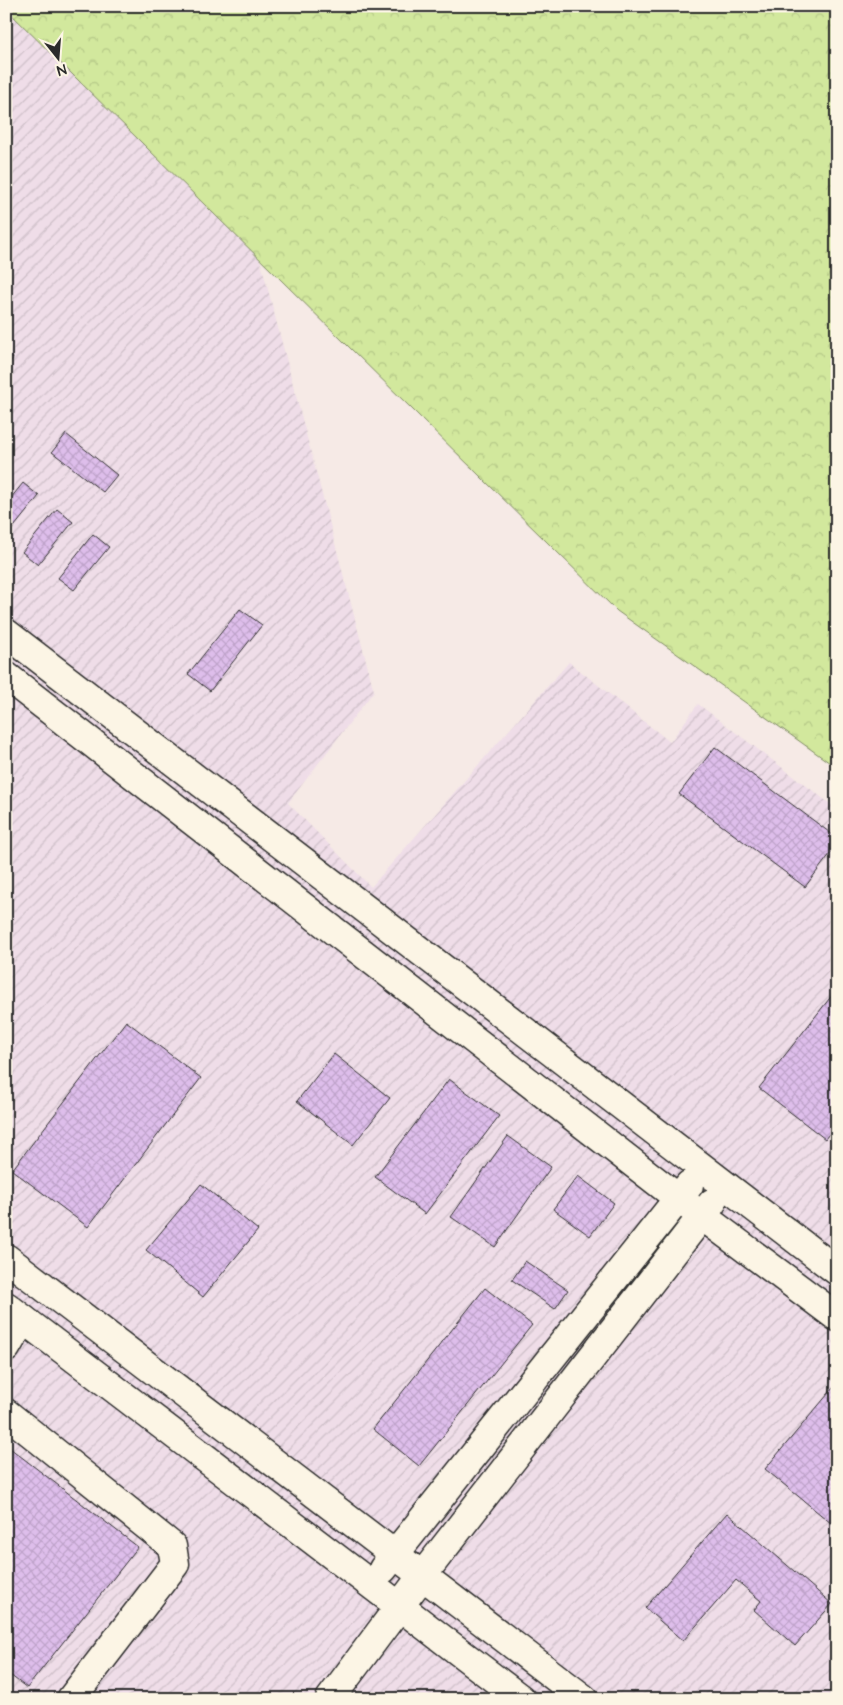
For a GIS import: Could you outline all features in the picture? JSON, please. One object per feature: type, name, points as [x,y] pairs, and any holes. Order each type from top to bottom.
[{"type":"street","points":[[6,632],[837,1271]]},
{"type":"street","points":[[6,676],[701,1216],[837,1317]]},
{"type":"street","points":[[371,1584],[703,1169]]},
{"type":"street","points":[[330,1699],[422,1576],[726,1186]]},
{"type":"street","points":[[6,1258],[584,1699]]},
{"type":"street","points":[[6,1348],[15,1313],[521,1699]]},
{"type":"street","points":[[6,1413],[172,1546],[176,1564],[71,1699]]},
{"type":"shaded area","points":[[6,6],[193,6],[374,691],[288,803],[371,887],[569,662],[670,742],[698,704],[837,809],[837,1699],[6,1699]]},
{"type":"green space","points":[[6,6],[837,6],[837,768],[617,611],[6,9]]},
{"type":"building","points":[[6,353],[13,358],[6,368]]},
{"type":"building","points":[[66,434],[117,475],[103,492],[52,452]]},
{"type":"building","points":[[23,483],[39,496],[6,537],[6,504]]},
{"type":"building","points":[[57,509],[73,522],[38,565],[22,552]]},
{"type":"building","points":[[93,534],[109,547],[74,590],[58,578]]},
{"type":"building","points":[[240,609],[262,625],[210,691],[188,674]]},
{"type":"building","points":[[715,747],[837,838],[837,845],[805,887],[679,794]]},
{"type":"building","points":[[837,989],[837,1124],[825,1139],[759,1088]]},
{"type":"building","points":[[126,1021],[201,1078],[88,1227],[12,1170]]},
{"type":"building","points":[[334,1054],[390,1098],[353,1145],[297,1101]]},
{"type":"building","points":[[449,1079],[499,1116],[425,1214],[375,1177]]},
{"type":"building","points":[[508,1136],[551,1167],[495,1247],[451,1217]]},
{"type":"building","points":[[578,1176],[614,1203],[590,1236],[553,1209]]},
{"type":"building","points":[[201,1184],[258,1230],[203,1297],[146,1250]]},
{"type":"building","points":[[525,1261],[568,1290],[555,1309],[512,1280]]},
{"type":"building","points":[[485,1288],[532,1325],[419,1466],[373,1429]]},
{"type":"building","points":[[834,1387],[837,1389],[837,1528],[765,1469]]},
{"type":"building","points":[[6,1445],[138,1547],[27,1688],[6,1672]]},
{"type":"building","points":[[727,1513],[832,1604],[795,1646],[754,1610],[761,1601],[736,1580],[683,1641],[645,1608]]}]
